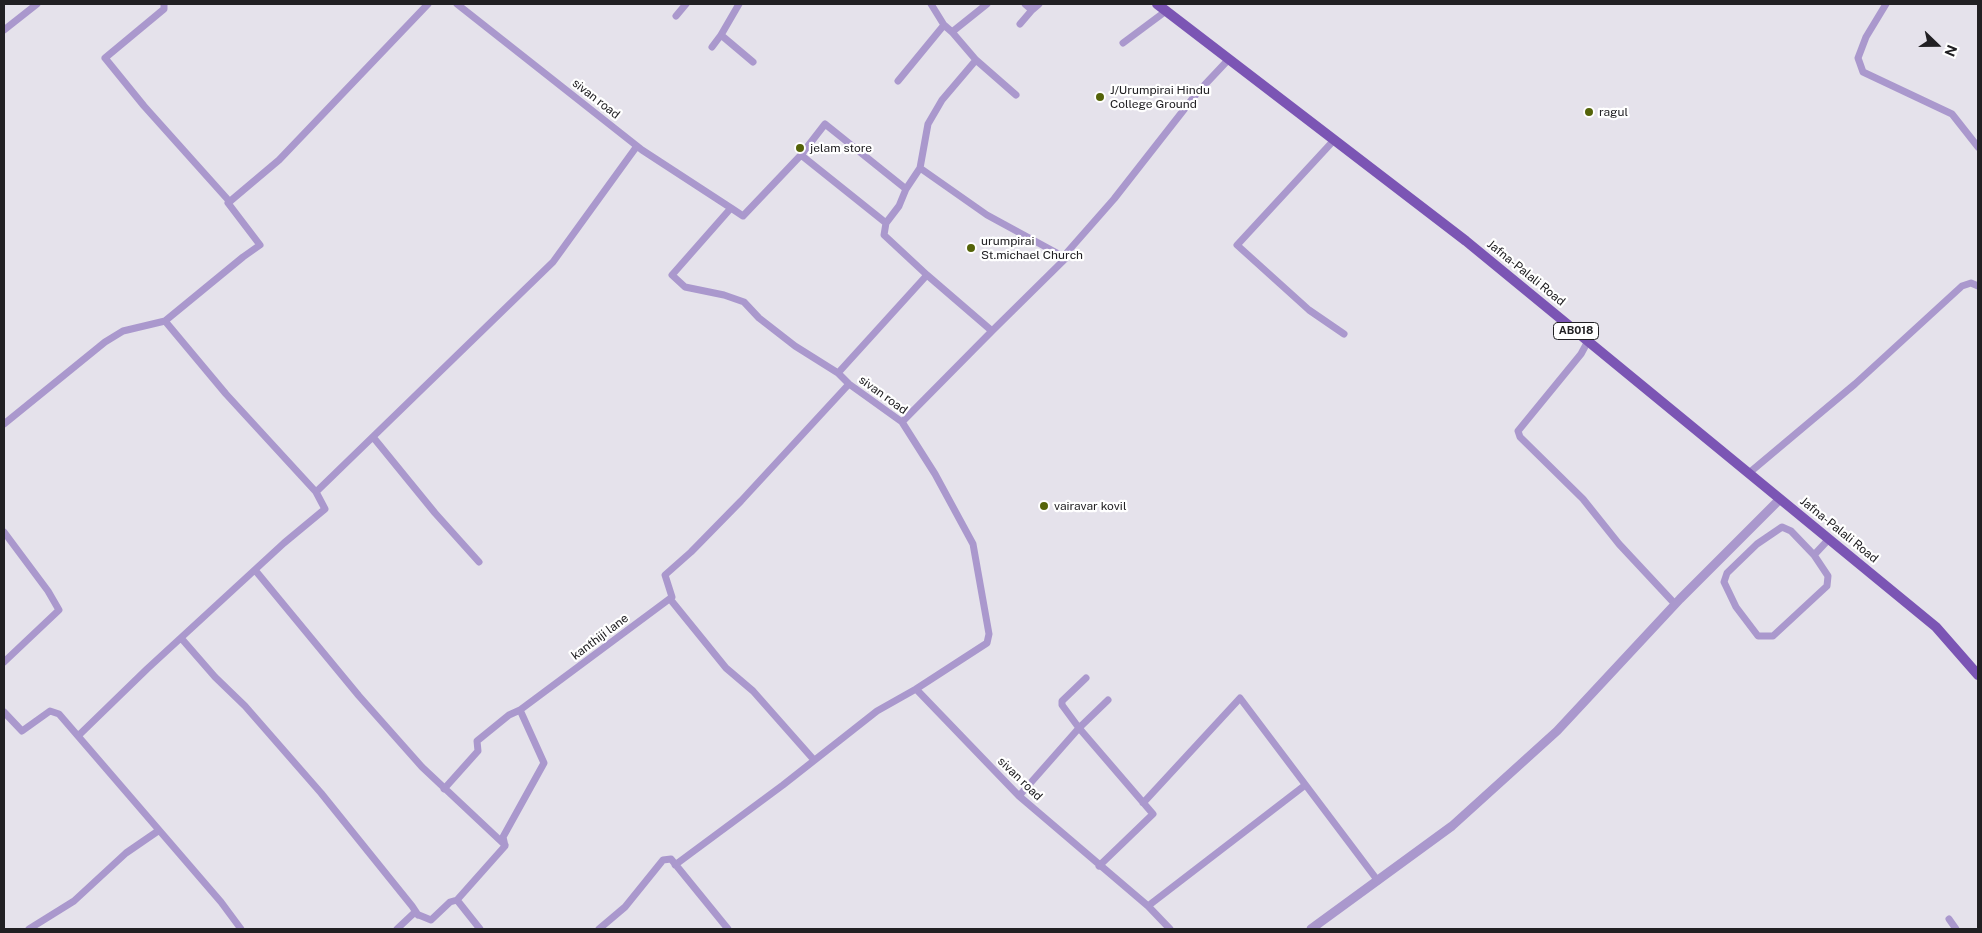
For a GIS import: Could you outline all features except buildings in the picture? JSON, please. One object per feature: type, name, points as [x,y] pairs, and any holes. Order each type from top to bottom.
[{"type":"main road","name":"Jafna-Palali Road","points":[[1157,4],[1466,241],[1936,627],[1978,675]]},
{"type":"street","points":[[4,30],[37,4]]},
{"type":"street","points":[[4,424],[105,342],[123,331],[166,321],[243,257],[260,246],[228,203],[230,202],[144,106],[106,58],[164,9],[164,4]]},
{"type":"street","points":[[230,202],[279,160],[428,4]]},
{"type":"street","name":"sivan road","points":[[457,4],[637,146],[731,208],[672,275],[685,287],[724,295],[744,302],[759,318],[795,346],[838,373],[848,384],[902,422],[935,474],[973,544],[989,634],[988,643],[916,689],[1019,796],[1148,906],[1170,929]]},
{"type":"street","points":[[676,16],[686,4]]},
{"type":"street","points":[[712,47],[739,4]]},
{"type":"street","points":[[931,4],[944,25],[976,60],[1016,95]]},
{"type":"street","points":[[952,32],[986,4]]},
{"type":"street","points":[[1025,4],[1032,10]]},
{"type":"street","points":[[1020,24],[1038,4]]},
{"type":"street","points":[[1886,4],[1866,37],[1858,58],[1864,72],[1952,114],[1978,147]]},
{"type":"street","points":[[1123,43],[1166,12]]},
{"type":"street","points":[[898,81],[944,25]]},
{"type":"street","points":[[721,35],[753,62]]},
{"type":"street","points":[[1063,257],[1114,199],[1197,93],[1228,59]]},
{"type":"street","points":[[976,60],[942,100],[928,124],[920,168],[906,189],[899,206],[886,223],[884,235],[992,331]]},
{"type":"street","points":[[731,208],[744,216],[801,155],[825,124],[906,189]]},
{"type":"street","points":[[1334,140],[1237,245],[1309,310],[1344,334]]},
{"type":"street","points":[[316,492],[553,262],[637,146]]},
{"type":"street","points":[[801,155],[886,223]]},
{"type":"street","points":[[902,422],[1066,258],[987,215],[920,168]]},
{"type":"street","points":[[838,373],[927,275]]},
{"type":"street","points":[[1750,474],[1855,384],[1962,286],[1971,283],[1978,286]]},
{"type":"street","points":[[78,736],[181,638],[325,509],[316,492],[226,394],[166,321]]},
{"type":"street","points":[[1588,341],[1581,354],[1518,431],[1520,437],[1583,499],[1620,544],[1675,604]]},
{"type":"street","points":[[814,760],[753,691],[726,668],[670,599],[672,597],[665,574],[691,552],[848,384]]},
{"type":"street","points":[[373,437],[478,562]]},
{"type":"street","points":[[1311,929],[1452,826],[1557,731],[1675,604],[1780,499]]},
{"type":"street","points":[[1782,527],[1791,531],[1814,555],[1828,576],[1827,586],[1773,636],[1758,636],[1736,608],[1724,582],[1727,573],[1757,544],[1782,527]]},
{"type":"street","points":[[4,532],[48,591],[59,610],[4,662]]},
{"type":"street","points":[[1814,555],[1829,538]]},
{"type":"street","points":[[255,570],[422,767],[505,846]]},
{"type":"street","name":"kanthiji lane","points":[[444,789],[478,751],[477,741],[509,715],[520,710],[670,599]]},
{"type":"street","points":[[181,638],[215,677],[245,706],[321,793],[418,916]]},
{"type":"street","points":[[1086,678],[1062,701],[1062,705],[1079,728],[1154,814],[1152,818],[1099,866]]},
{"type":"street","points":[[676,865],[877,711],[916,689]]},
{"type":"street","points":[[1143,803],[1240,698],[1304,786],[1378,880]]},
{"type":"street","points":[[1019,796],[1079,728],[1108,700]]},
{"type":"street","points":[[505,846],[503,837],[544,763],[520,710]]},
{"type":"street","points":[[4,712],[22,732],[50,712],[59,714],[241,929]]},
{"type":"street","points":[[1148,906],[1304,786]]},
{"type":"street","points":[[29,929],[74,901],[126,853],[158,831]]},
{"type":"street","points":[[397,929],[414,913],[431,920],[450,902],[457,900],[505,846]]},
{"type":"street","points":[[599,929],[625,907],[663,860],[671,859],[728,929]]},
{"type":"street","points":[[457,900],[480,929]]},
{"type":"street","points":[[1949,919],[1956,929]]},
{"type":"place","name":"J/Urumpirai Hindu College Ground","points":[[1100,97]]},
{"type":"place","name":"ragul","points":[[1589,112]]},
{"type":"place","name":"jelam store","points":[[800,148]]},
{"type":"place","name":"urumpirai St.michael Church","points":[[971,248]]},
{"type":"place","name":"vairavar kovil","points":[[1044,506]]}]
